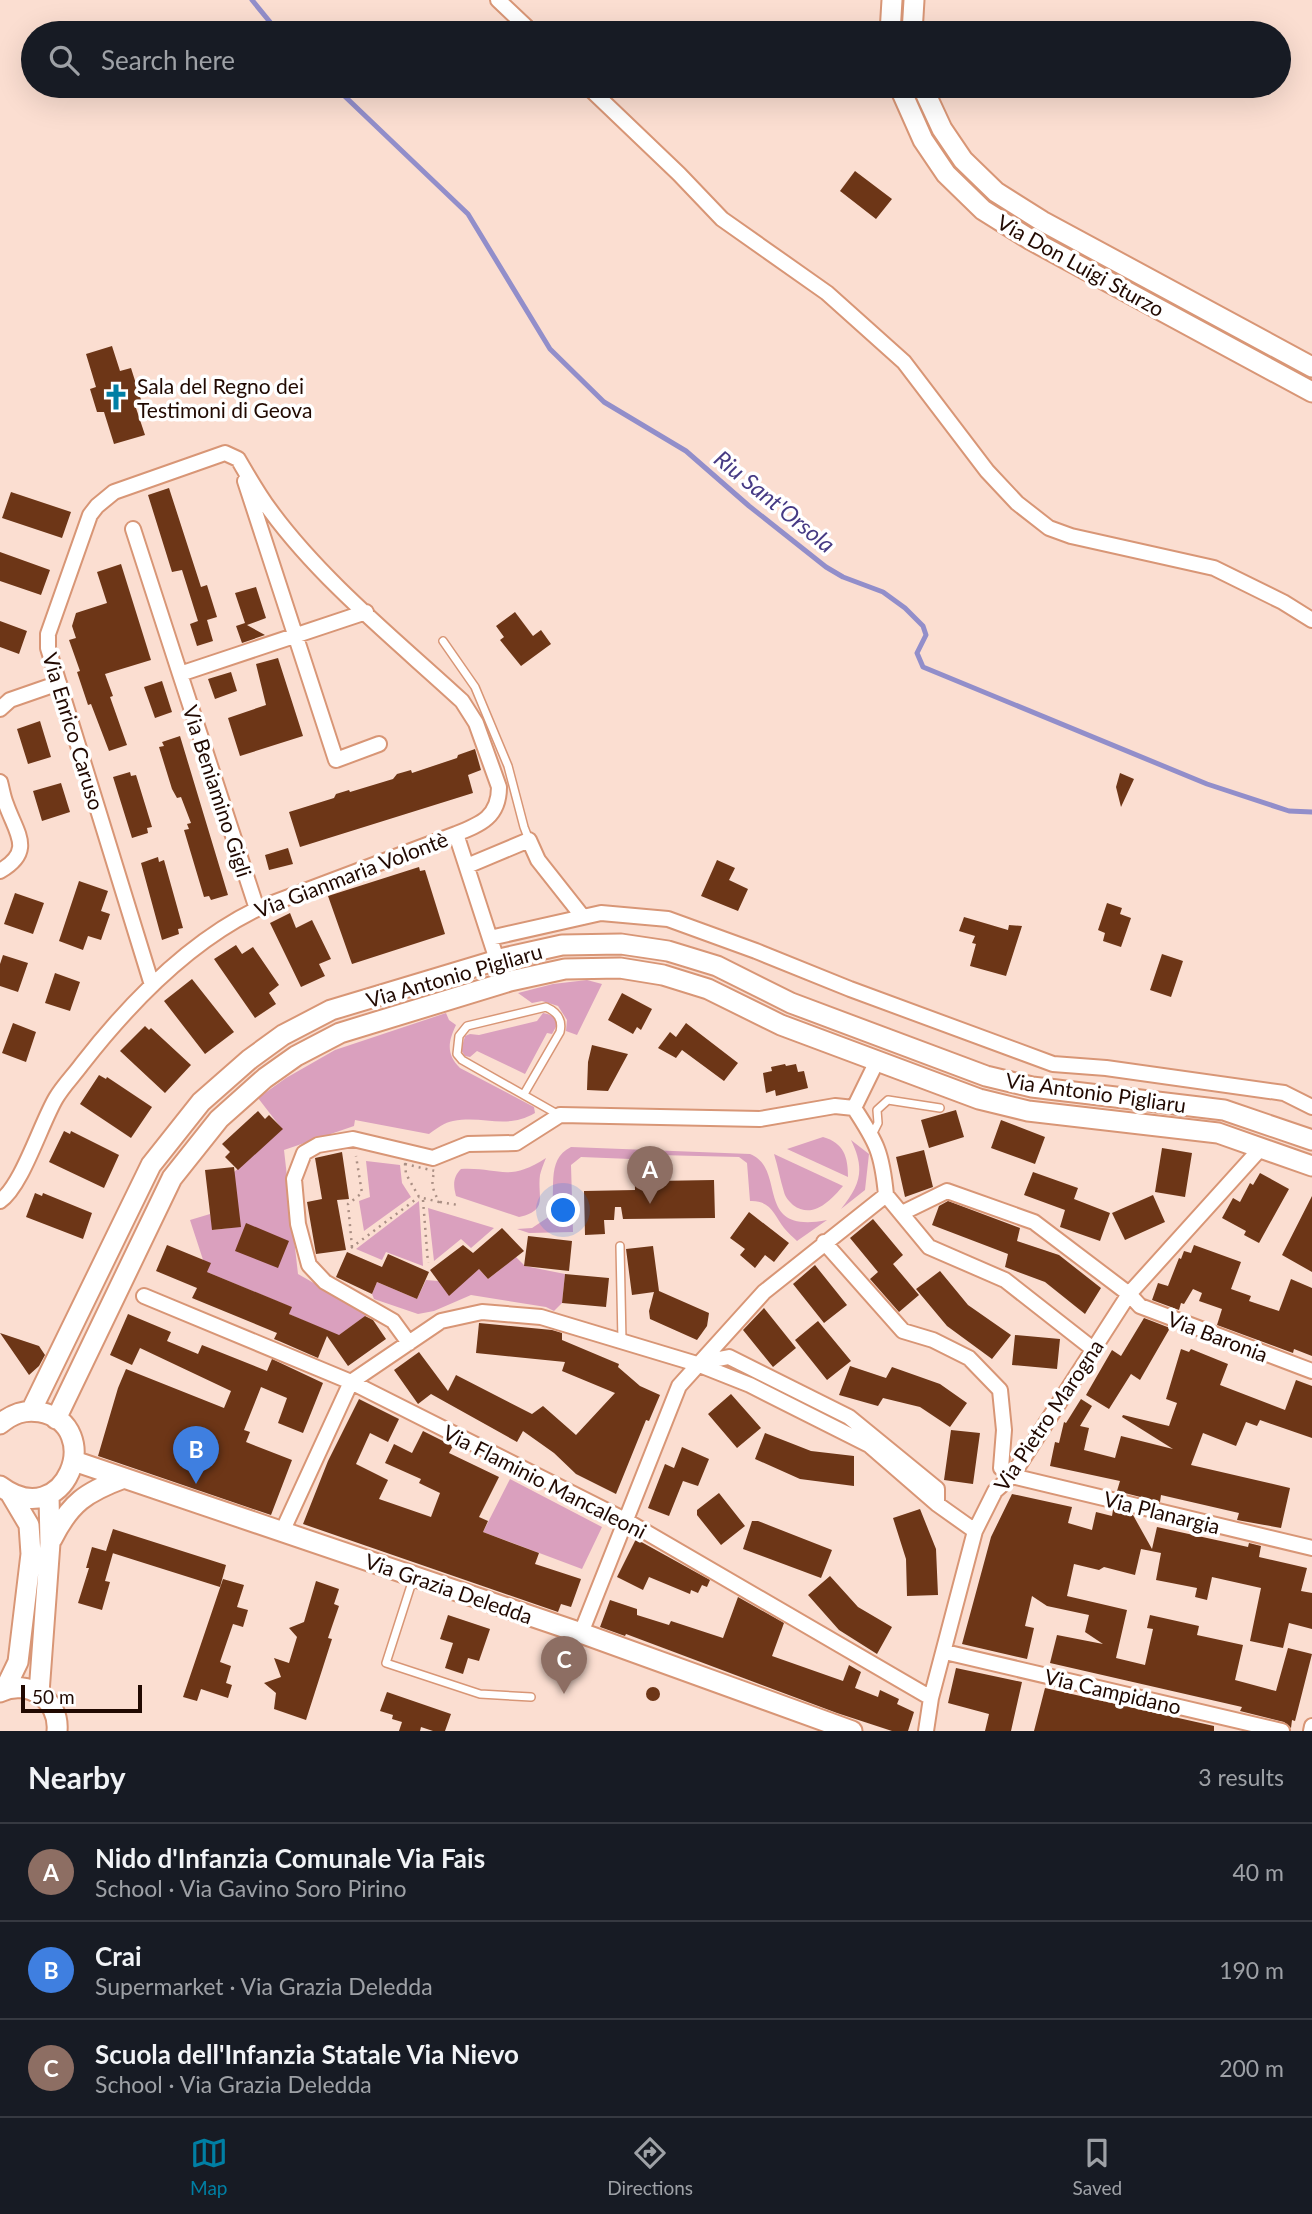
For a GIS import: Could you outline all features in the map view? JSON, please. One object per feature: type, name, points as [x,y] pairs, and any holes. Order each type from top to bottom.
[{"type":"main road","points":[[891,21],[892,0]]},
{"type":"main road","points":[[913,21],[914,0]]},
{"type":"main road","name":"Via Don Luigi Sturzo","points":[[904,98],[923,139],[946,174],[983,210],[1031,240],[1312,392]]},
{"type":"main road","name":"Via Don Luigi Sturzo","points":[[928,98],[942,129],[963,160],[996,192],[1042,221],[1312,367]]},
{"type":"main road","name":"Via Antonio Pigliaru","points":[[31,1411],[152,1165],[201,1102],[250,1059],[283,1035],[331,1010],[497,960],[562,945],[621,944],[668,951],[717,966],[791,1003],[986,1076],[1032,1087],[1224,1110],[1312,1140]]},
{"type":"main road","name":"Via Antonio Pigliaru","points":[[56,1419],[172,1178],[219,1119],[265,1078],[296,1056],[340,1033],[510,981],[565,969],[620,968],[663,975],[708,989],[781,1026],[979,1100],[1028,1111],[1218,1133],[1312,1166]]},
{"type":"main road","points":[[0,1424],[19,1412],[44,1413],[56,1419],[71,1437],[74,1461],[66,1481],[49,1495],[30,1499],[5,1490]]},
{"type":"main road","name":"Via Grazia Deledda","points":[[74,1461],[581,1633],[852,1731]]},
{"type":"main road","points":[[50,1543],[62,1519],[75,1502],[124,1478]]},
{"type":"main road","name":"Via Grazia Deledda","points":[[66,1481],[124,1478]]},
{"type":"main road","points":[[2,1691],[18,1662],[32,1554],[29,1525],[5,1490]]},
{"type":"main road","points":[[39,1693],[50,1543],[49,1495]]},
{"type":"main road","points":[[2,1691],[16,1687],[39,1693],[49,1702],[60,1729]]},
{"type":"street","points":[[498,0],[520,21]]},
{"type":"street","points":[[600,98],[722,219],[827,293],[904,362],[987,471],[1017,503],[1049,528],[1071,536],[1214,568],[1312,620]]},
{"type":"street","name":"Via Enrico Caruso","points":[[152,985],[48,648],[48,634],[90,515],[97,506],[114,492],[225,453],[238,459]]},
{"type":"street","points":[[238,459],[281,524],[328,576],[462,701],[476,723],[499,787],[498,804],[478,825],[456,834]]},
{"type":"street","points":[[238,459],[336,760],[379,744]]},
{"type":"street","name":"Via Beniamino Gigli","points":[[133,529],[257,909]]},
{"type":"street","points":[[180,674],[366,612]]},
{"type":"street","points":[[0,709],[10,700],[59,684]]},
{"type":"street","points":[[0,782],[6,804],[21,837],[19,853],[14,862],[4,869]]},
{"type":"street","name":"Via Gianmaria Volontè","points":[[0,1201],[7,1196],[18,1178],[56,1098],[106,1033],[152,985],[203,943],[257,909],[456,834],[497,960]]},
{"type":"street","points":[[467,866],[529,839],[538,860],[583,917]]},
{"type":"street","name":"Via Antonio Pigliaru","points":[[490,938],[601,913],[667,919],[1053,1064],[1106,1068],[1284,1093],[1312,1107]]},
{"type":"street","points":[[854,1108],[877,1062]]},
{"type":"street","points":[[409,1343],[393,1321],[325,1282],[309,1265],[298,1224],[294,1179],[303,1153],[318,1145],[353,1139],[433,1158],[468,1144],[516,1143],[560,1115],[760,1119],[835,1106],[854,1108]]},
{"type":"street","points":[[854,1108],[872,1135],[882,1159],[886,1195],[929,1247],[1004,1280],[1093,1349]]},
{"type":"street","name":"Via Pietro Marogna","points":[[926,1731],[931,1698],[975,1531],[995,1490],[1012,1476],[1129,1294],[1261,1148]]},
{"type":"street","name":"Via Baronia","points":[[902,1213],[947,1191],[1034,1222],[1129,1294],[1140,1306],[1312,1371]]},
{"type":"street","points":[[581,1633],[679,1385],[764,1292],[886,1195]]},
{"type":"street","points":[[824,1242],[903,1331],[933,1340],[969,1358],[1000,1390],[1004,1430],[1001,1468],[1012,1476]]},
{"type":"street","name":"Via Flaminio Mancaleoni","points":[[144,1296],[351,1382],[625,1520],[931,1698]]},
{"type":"street","points":[[282,1532],[351,1382],[441,1321],[482,1312],[541,1317],[696,1364],[750,1385],[869,1445],[937,1504],[975,1531]]},
{"type":"street","name":"Via Planargia","points":[[1012,1476],[1312,1548]]},
{"type":"street","name":"Via Campidano","points":[[945,1652],[1282,1731]]},
{"type":"lane","points":[[443,641],[475,687],[508,766],[529,839]]},
{"type":"lane","points":[[524,1094],[560,1032],[562,1024],[559,1017],[546,1007],[467,1026],[459,1036],[457,1054],[462,1060],[560,1115]]},
{"type":"lane","points":[[872,1135],[878,1123],[877,1110],[888,1100],[940,1108]]},
{"type":"lane","points":[[620,1246],[622,1341]]},
{"type":"lane","points":[[414,1576],[386,1663],[480,1694],[531,1697]]},
{"type":"path","points":[[353,1139],[362,1193],[348,1204],[351,1248],[419,1196]]},
{"type":"path","points":[[439,1202],[432,1189],[431,1179],[435,1171],[405,1164],[406,1174],[419,1196],[423,1199],[439,1202],[458,1205]]},
{"type":"path","points":[[423,1199],[428,1263]]},
{"type":"shaded area","points":[[587,980],[602,984],[577,1035],[566,1031],[567,1020],[558,1006],[542,1001],[532,1003],[518,993],[553,984]]},
{"type":"shaded area","points":[[446,1013],[449,1020],[456,1025],[451,1037],[450,1053],[460,1068],[534,1107],[535,1113],[514,1121],[453,1121],[429,1134],[355,1120],[354,1126],[284,1150],[298,1274],[368,1314],[338,1336],[289,1314],[291,1307],[207,1272],[190,1220],[210,1214],[213,1230],[230,1228],[234,1172],[282,1129],[258,1098],[286,1078],[335,1050]]},
{"type":"shaded area","points":[[543,1013],[553,1016],[557,1025],[552,1034],[547,1033],[525,1074],[477,1051],[470,1057],[465,1056],[461,1050],[465,1036],[537,1021]]},
{"type":"shaded area","points":[[823,1137],[840,1147],[847,1163],[848,1177],[787,1149]]},
{"type":"shaded area","points":[[851,1140],[869,1154],[865,1190],[841,1209],[853,1192],[859,1176],[858,1160]]},
{"type":"shaded area","points":[[571,1147],[750,1154],[761,1162],[768,1173],[780,1210],[789,1218],[804,1222],[827,1220],[797,1241],[767,1206],[750,1201],[747,1163],[739,1157],[581,1157],[571,1165],[573,1232],[529,1233],[517,1229],[532,1228],[550,1216],[557,1160]]},
{"type":"shaded area","points":[[774,1154],[843,1186],[821,1206],[808,1210],[800,1209],[785,1196]]},
{"type":"shaded area","points":[[546,1158],[540,1175],[540,1202],[535,1211],[528,1214],[519,1217],[456,1196],[454,1181],[461,1169],[512,1172],[533,1166]]},
{"type":"shaded area","points":[[366,1161],[400,1165],[402,1183],[411,1197],[364,1231],[359,1201],[370,1197]]},
{"type":"shaded area","points":[[419,1201],[423,1266],[386,1252],[382,1260],[356,1249]]},
{"type":"shaded area","points":[[428,1208],[494,1228],[471,1248],[461,1239],[434,1261]]},
{"type":"shaded area","points":[[516,1257],[525,1266],[565,1274],[562,1303],[554,1311],[546,1307],[471,1295],[434,1311],[418,1314],[374,1299],[372,1294],[377,1282],[417,1299],[426,1280],[438,1281],[479,1269],[488,1279]]},
{"type":"shaded area","points":[[510,1479],[602,1527],[582,1569],[483,1532]]},
{"type":"building","points":[[855,171],[892,199],[876,219],[840,191]]},
{"type":"building","name":"Sala del Regno dei Testimoni di Geova","points":[[112,346],[120,371],[131,368],[143,406],[136,408],[145,435],[114,444],[104,412],[97,412],[90,389],[96,387],[86,354]]},
{"type":"building","points":[[169,488],[201,587],[207,585],[217,617],[207,620],[213,641],[197,646],[190,624],[198,621],[182,570],[172,572],[148,495]]},
{"type":"building","points":[[11,492],[71,512],[62,538],[2,518]]},
{"type":"building","points":[[0,552],[50,570],[41,595],[0,581]]},
{"type":"building","points":[[121,564],[151,660],[105,674],[127,745],[109,751],[91,704],[88,705],[69,640],[76,638],[72,626],[76,613],[107,603],[97,572]]},
{"type":"building","points":[[256,587],[266,618],[247,625],[265,635],[242,643],[236,626],[245,623],[235,593]]},
{"type":"building","points":[[515,612],[533,636],[541,630],[551,644],[521,666],[500,640],[504,637],[496,626]]},
{"type":"building","points":[[0,621],[27,631],[19,654],[0,647]]},
{"type":"building","points":[[278,658],[303,736],[240,756],[228,718],[266,705],[256,664]]},
{"type":"building","points":[[231,672],[237,691],[215,699],[208,679]]},
{"type":"building","points":[[162,681],[172,712],[155,718],[144,687]]},
{"type":"building","points":[[40,721],[51,757],[28,764],[17,729]]},
{"type":"building","points":[[180,736],[228,895],[211,900],[209,896],[204,897],[184,830],[189,829],[187,824],[191,823],[181,797],[177,798],[172,789],[159,747],[164,746],[162,742]]},
{"type":"building","points":[[475,749],[481,770],[468,775],[473,793],[300,847],[289,812],[334,798],[336,794],[393,779],[397,774],[411,770],[412,773],[457,758],[458,755]]},
{"type":"building","points":[[130,772],[131,776],[136,775],[152,827],[147,828],[148,833],[132,838],[113,777]]},
{"type":"building","points":[[1120,773],[1134,779],[1121,807],[1116,787]]},
{"type":"building","points":[[61,783],[70,812],[42,821],[33,791]]},
{"type":"building","points":[[288,848],[293,864],[269,870],[265,855]]},
{"type":"building","points":[[158,857],[159,862],[164,860],[183,928],[178,929],[179,934],[162,940],[141,863]]},
{"type":"building","points":[[717,860],[735,868],[729,880],[748,889],[738,911],[701,896]]},
{"type":"building","points":[[419,867],[420,871],[425,870],[445,934],[352,964],[328,896]]},
{"type":"building","points":[[79,881],[108,891],[101,911],[110,914],[101,940],[88,936],[83,950],[59,941]]},
{"type":"building","points":[[15,893],[44,903],[33,934],[4,924]]},
{"type":"building","points":[[1107,903],[1122,908],[1120,914],[1131,918],[1121,947],[1103,941],[1105,933],[1098,930]]},
{"type":"building","points":[[290,913],[296,928],[312,920],[331,959],[319,964],[325,976],[301,987],[270,923]]},
{"type":"building","points":[[964,917],[1008,930],[1009,925],[1022,926],[1006,976],[970,966],[976,944],[972,943],[975,936],[959,931]]},
{"type":"building","points":[[236,945],[242,954],[253,947],[279,985],[269,993],[276,1004],[255,1018],[214,959]]},
{"type":"building","points":[[1162,954],[1183,961],[1171,997],[1150,990]]},
{"type":"building","points":[[3,955],[28,963],[18,992],[0,986],[0,964]]},
{"type":"building","points":[[55,973],[80,982],[70,1011],[45,1003]]},
{"type":"building","points":[[192,979],[234,1032],[205,1054],[164,1001]]},
{"type":"building","points":[[622,993],[652,1009],[641,1030],[637,1027],[633,1034],[608,1020]]},
{"type":"building","points":[[13,1023],[36,1032],[26,1062],[2,1053]]},
{"type":"building","points":[[686,1023],[738,1063],[724,1081],[682,1050],[676,1058],[658,1048],[670,1032],[676,1037]]},
{"type":"building","points":[[145,1026],[149,1030],[151,1028],[191,1065],[165,1093],[120,1051]]},
{"type":"building","points":[[592,1045],[628,1054],[608,1091],[587,1090]]},
{"type":"building","points":[[796,1064],[798,1072],[804,1071],[808,1088],[776,1096],[775,1090],[766,1093],[763,1073],[772,1071],[771,1067]]},
{"type":"building","points":[[99,1075],[106,1079],[107,1077],[152,1107],[131,1138],[80,1104]]},
{"type":"building","points":[[956,1110],[964,1137],[929,1148],[921,1120]]},
{"type":"building","points":[[258,1111],[265,1119],[269,1115],[283,1129],[238,1170],[225,1157],[230,1152],[222,1144]]},
{"type":"building","points":[[1001,1120],[1045,1137],[1035,1164],[991,1148]]},
{"type":"building","points":[[64,1131],[70,1134],[71,1131],[119,1155],[104,1188],[49,1162]]},
{"type":"building","points":[[1162,1148],[1192,1153],[1185,1197],[1155,1192]]},
{"type":"building","points":[[924,1150],[933,1187],[905,1197],[896,1157]]},
{"type":"building","points":[[342,1152],[349,1199],[337,1200],[346,1250],[316,1254],[307,1202],[322,1199],[315,1158]]},
{"type":"building","points":[[634,1157],[653,1157],[654,1181],[714,1180],[715,1218],[623,1219],[621,1207],[615,1207],[614,1220],[604,1220],[605,1234],[585,1235],[584,1191],[635,1190]]},
{"type":"building","points":[[234,1167],[241,1227],[212,1230],[205,1170]]},
{"type":"building","points":[[1033,1172],[1078,1188],[1074,1199],[1110,1213],[1100,1241],[1060,1227],[1065,1210],[1024,1195]]},
{"type":"building","points":[[1260,1173],[1289,1189],[1259,1243],[1244,1235],[1246,1231],[1222,1218],[1233,1198],[1240,1202],[1250,1183],[1253,1185]]},
{"type":"building","points":[[35,1193],[42,1196],[43,1193],[92,1213],[83,1239],[26,1217]]},
{"type":"building","points":[[1153,1195],[1165,1222],[1125,1240],[1112,1213]]},
{"type":"building","points":[[1312,1196],[1312,1272],[1282,1255]]},
{"type":"building","points":[[948,1201],[1020,1228],[1017,1241],[1059,1255],[1101,1288],[1085,1314],[1045,1282],[1005,1267],[1008,1254],[932,1225],[939,1206]]},
{"type":"building","points":[[749,1212],[789,1243],[774,1262],[765,1255],[755,1268],[740,1255],[745,1249],[730,1238]]},
{"type":"building","points":[[873,1219],[903,1255],[893,1264],[919,1295],[899,1312],[870,1279],[878,1272],[850,1238]]},
{"type":"building","points":[[246,1223],[289,1241],[278,1268],[235,1251]]},
{"type":"building","points":[[502,1228],[524,1251],[488,1279],[479,1269],[449,1296],[430,1270],[463,1245],[473,1253]]},
{"type":"building","points":[[528,1236],[572,1241],[569,1271],[524,1266]]},
{"type":"building","points":[[167,1245],[211,1263],[207,1272],[292,1307],[289,1314],[339,1335],[365,1316],[373,1320],[386,1339],[348,1366],[327,1336],[318,1358],[274,1339],[277,1333],[192,1298],[197,1288],[156,1271]]},
{"type":"building","points":[[1194,1245],[1241,1262],[1231,1289],[1251,1296],[1249,1301],[1279,1311],[1291,1279],[1312,1288],[1312,1356],[1294,1349],[1293,1353],[1217,1325],[1222,1309],[1199,1301],[1202,1293],[1193,1289],[1184,1304],[1181,1303],[1179,1310],[1152,1300],[1158,1283],[1168,1286],[1179,1258],[1181,1259],[1184,1251],[1191,1253]]},
{"type":"building","points":[[653,1246],[659,1291],[709,1313],[707,1326],[697,1340],[650,1319],[649,1311],[654,1292],[632,1295],[626,1249]]},
{"type":"building","points":[[347,1252],[382,1267],[388,1254],[429,1272],[417,1299],[377,1282],[372,1294],[336,1277]]},
{"type":"building","points":[[815,1265],[847,1305],[824,1323],[793,1284]]},
{"type":"building","points":[[940,1271],[968,1305],[1011,1335],[992,1359],[947,1326],[916,1289]]},
{"type":"building","points":[[565,1274],[609,1278],[606,1307],[562,1303]]},
{"type":"building","points":[[764,1308],[796,1348],[773,1367],[743,1330]]},
{"type":"building","points":[[128,1314],[171,1332],[167,1341],[198,1354],[202,1345],[267,1371],[272,1359],[323,1383],[303,1433],[278,1423],[287,1398],[261,1387],[244,1430],[250,1432],[246,1442],[292,1460],[271,1515],[98,1456],[126,1369],[224,1408],[231,1391],[140,1348],[132,1365],[110,1355]]},
{"type":"building","points":[[1144,1318],[1170,1328],[1140,1380],[1131,1374],[1109,1409],[1086,1395],[1112,1350],[1121,1356]]},
{"type":"building","points":[[818,1321],[851,1361],[827,1380],[795,1340]]},
{"type":"building","points":[[479,1323],[562,1333],[562,1340],[619,1364],[618,1367],[640,1386],[660,1395],[649,1421],[646,1420],[616,1494],[576,1474],[554,1453],[523,1431],[517,1442],[431,1394],[418,1404],[394,1370],[419,1352],[448,1391],[456,1375],[532,1414],[543,1406],[576,1435],[615,1393],[562,1371],[565,1362],[476,1353]]},
{"type":"building","points":[[0,1333],[39,1346],[45,1355],[39,1366],[29,1375]]},
{"type":"building","points":[[1015,1335],[1060,1339],[1057,1369],[1012,1365]]},
{"type":"building","points":[[1181,1349],[1189,1352],[1191,1349],[1228,1364],[1220,1385],[1285,1410],[1296,1380],[1312,1386],[1312,1438],[1260,1420],[1257,1426],[1246,1422],[1236,1446],[1203,1433],[1191,1465],[1290,1488],[1281,1528],[1237,1520],[1239,1513],[1161,1495],[1160,1502],[1117,1491],[1120,1481],[1050,1466],[1055,1442],[1059,1443],[1064,1422],[1066,1423],[1081,1399],[1092,1406],[1080,1426],[1089,1428],[1084,1450],[1115,1458],[1121,1436],[1173,1449],[1122,1417],[1123,1415],[1169,1426],[1177,1403],[1166,1399]]},
{"type":"building","points":[[850,1366],[886,1378],[892,1367],[940,1384],[967,1403],[950,1427],[920,1407],[883,1398],[878,1406],[839,1395]]},
{"type":"building","points":[[731,1394],[761,1428],[737,1448],[708,1414]]},
{"type":"building","points":[[359,1399],[399,1419],[388,1442],[370,1433],[356,1464],[388,1480],[379,1499],[431,1517],[440,1493],[419,1483],[421,1479],[385,1463],[394,1444],[412,1453],[423,1431],[453,1446],[449,1453],[499,1477],[479,1517],[488,1521],[483,1532],[539,1553],[535,1564],[581,1579],[571,1607],[561,1604],[558,1612],[303,1524],[328,1461]]},
{"type":"building","points":[[951,1430],[980,1433],[973,1484],[944,1480]]},
{"type":"building","points":[[765,1433],[811,1451],[854,1456],[854,1486],[800,1479],[755,1459]]},
{"type":"building","points":[[682,1447],[709,1459],[698,1486],[683,1481],[669,1516],[648,1508],[665,1464],[674,1468]]},
{"type":"building","points":[[719,1493],[745,1526],[721,1545],[697,1515],[697,1510]]},
{"type":"building","points":[[1012,1494],[1072,1507],[1068,1523],[1092,1530],[1096,1512],[1112,1516],[1113,1510],[1133,1515],[1152,1549],[1157,1527],[1248,1547],[1249,1543],[1261,1546],[1259,1557],[1307,1568],[1301,1591],[1312,1593],[1312,1629],[1289,1623],[1283,1648],[1250,1641],[1261,1588],[1212,1577],[1207,1600],[1195,1597],[1197,1588],[1156,1580],[1161,1553],[1141,1549],[1135,1575],[1104,1567],[1099,1570],[1074,1564],[1067,1596],[1127,1610],[1116,1658],[1145,1665],[1153,1629],[1147,1628],[1150,1615],[1199,1626],[1197,1635],[1243,1645],[1235,1680],[1276,1691],[1288,1648],[1312,1654],[1291,1728],[1284,1722],[1240,1711],[1242,1707],[1050,1663],[1057,1635],[1103,1644],[1085,1632],[1089,1615],[1047,1606],[1032,1596],[1025,1626],[1034,1628],[1027,1659],[962,1644],[991,1537]]},
{"type":"building","points":[[920,1509],[936,1549],[938,1595],[907,1596],[906,1559],[893,1518]]},
{"type":"building","points":[[752,1521],[832,1550],[821,1578],[743,1549]]},
{"type":"building","points":[[113,1529],[226,1565],[220,1587],[106,1551]]},
{"type":"building","points":[[636,1539],[710,1580],[707,1587],[702,1585],[698,1593],[691,1590],[690,1594],[649,1577],[643,1590],[617,1577]]},
{"type":"building","points":[[92,1547],[113,1553],[105,1581],[110,1582],[102,1610],[78,1603],[89,1568],[86,1568]]},
{"type":"building","points":[[830,1576],[858,1607],[892,1627],[877,1654],[839,1630],[808,1595]]},
{"type":"building","points":[[223,1579],[244,1585],[237,1607],[248,1610],[243,1627],[233,1624],[220,1662],[231,1666],[226,1683],[232,1685],[228,1698],[201,1689],[197,1701],[183,1697]]},
{"type":"building","points":[[316,1581],[339,1589],[334,1604],[339,1606],[328,1638],[332,1639],[306,1720],[274,1709],[276,1693],[264,1683],[281,1677],[274,1658],[289,1663],[297,1637],[289,1628],[304,1622]]},
{"type":"building","points":[[738,1597],[784,1623],[772,1656],[843,1681],[849,1665],[861,1672],[855,1688],[878,1697],[880,1690],[899,1699],[897,1704],[914,1712],[908,1731],[892,1731],[837,1713],[626,1634],[625,1636],[600,1627],[610,1600],[637,1609],[637,1615],[669,1625],[671,1621],[723,1638]]},
{"type":"building","points":[[448,1615],[490,1629],[479,1661],[468,1658],[463,1674],[445,1668],[453,1643],[440,1639]]},
{"type":"building","points":[[956,1668],[1022,1682],[1011,1731],[985,1731],[989,1714],[948,1703]]},
{"type":"building","points":[[650,1687],[656,1687],[660,1694],[656,1701],[650,1701],[646,1697],[646,1691]]},
{"type":"building","points":[[1045,1688],[1214,1726],[1214,1731],[1034,1731]]},
{"type":"building","points":[[387,1692],[451,1714],[445,1731],[421,1727],[420,1731],[399,1731],[402,1722],[392,1719],[393,1715],[380,1711]]},
{"type":"waterway","name":"Riu Sant'Orsola","points":[[252,0],[269,21]]},
{"type":"waterway","name":"Riu Sant'Orsola","points":[[347,98],[468,214],[550,349],[604,402],[686,451],[749,506],[826,567],[843,577],[883,592],[905,608],[923,626],[926,635],[917,653],[923,667],[1207,784],[1289,811],[1312,812]]},
{"type":"place","name":"Sala del Regno dei Testimoni di Geova","points":[[116,397]]},
{"type":"place","name":"Nido d'Infanzia Comunale Via Fais","points":[[650,1204]]},
{"type":"place","name":"Crai","points":[[196,1484]]},
{"type":"place","name":"Scuola dell'Infanzia Statale Via Nievo","points":[[564,1694]]}]
